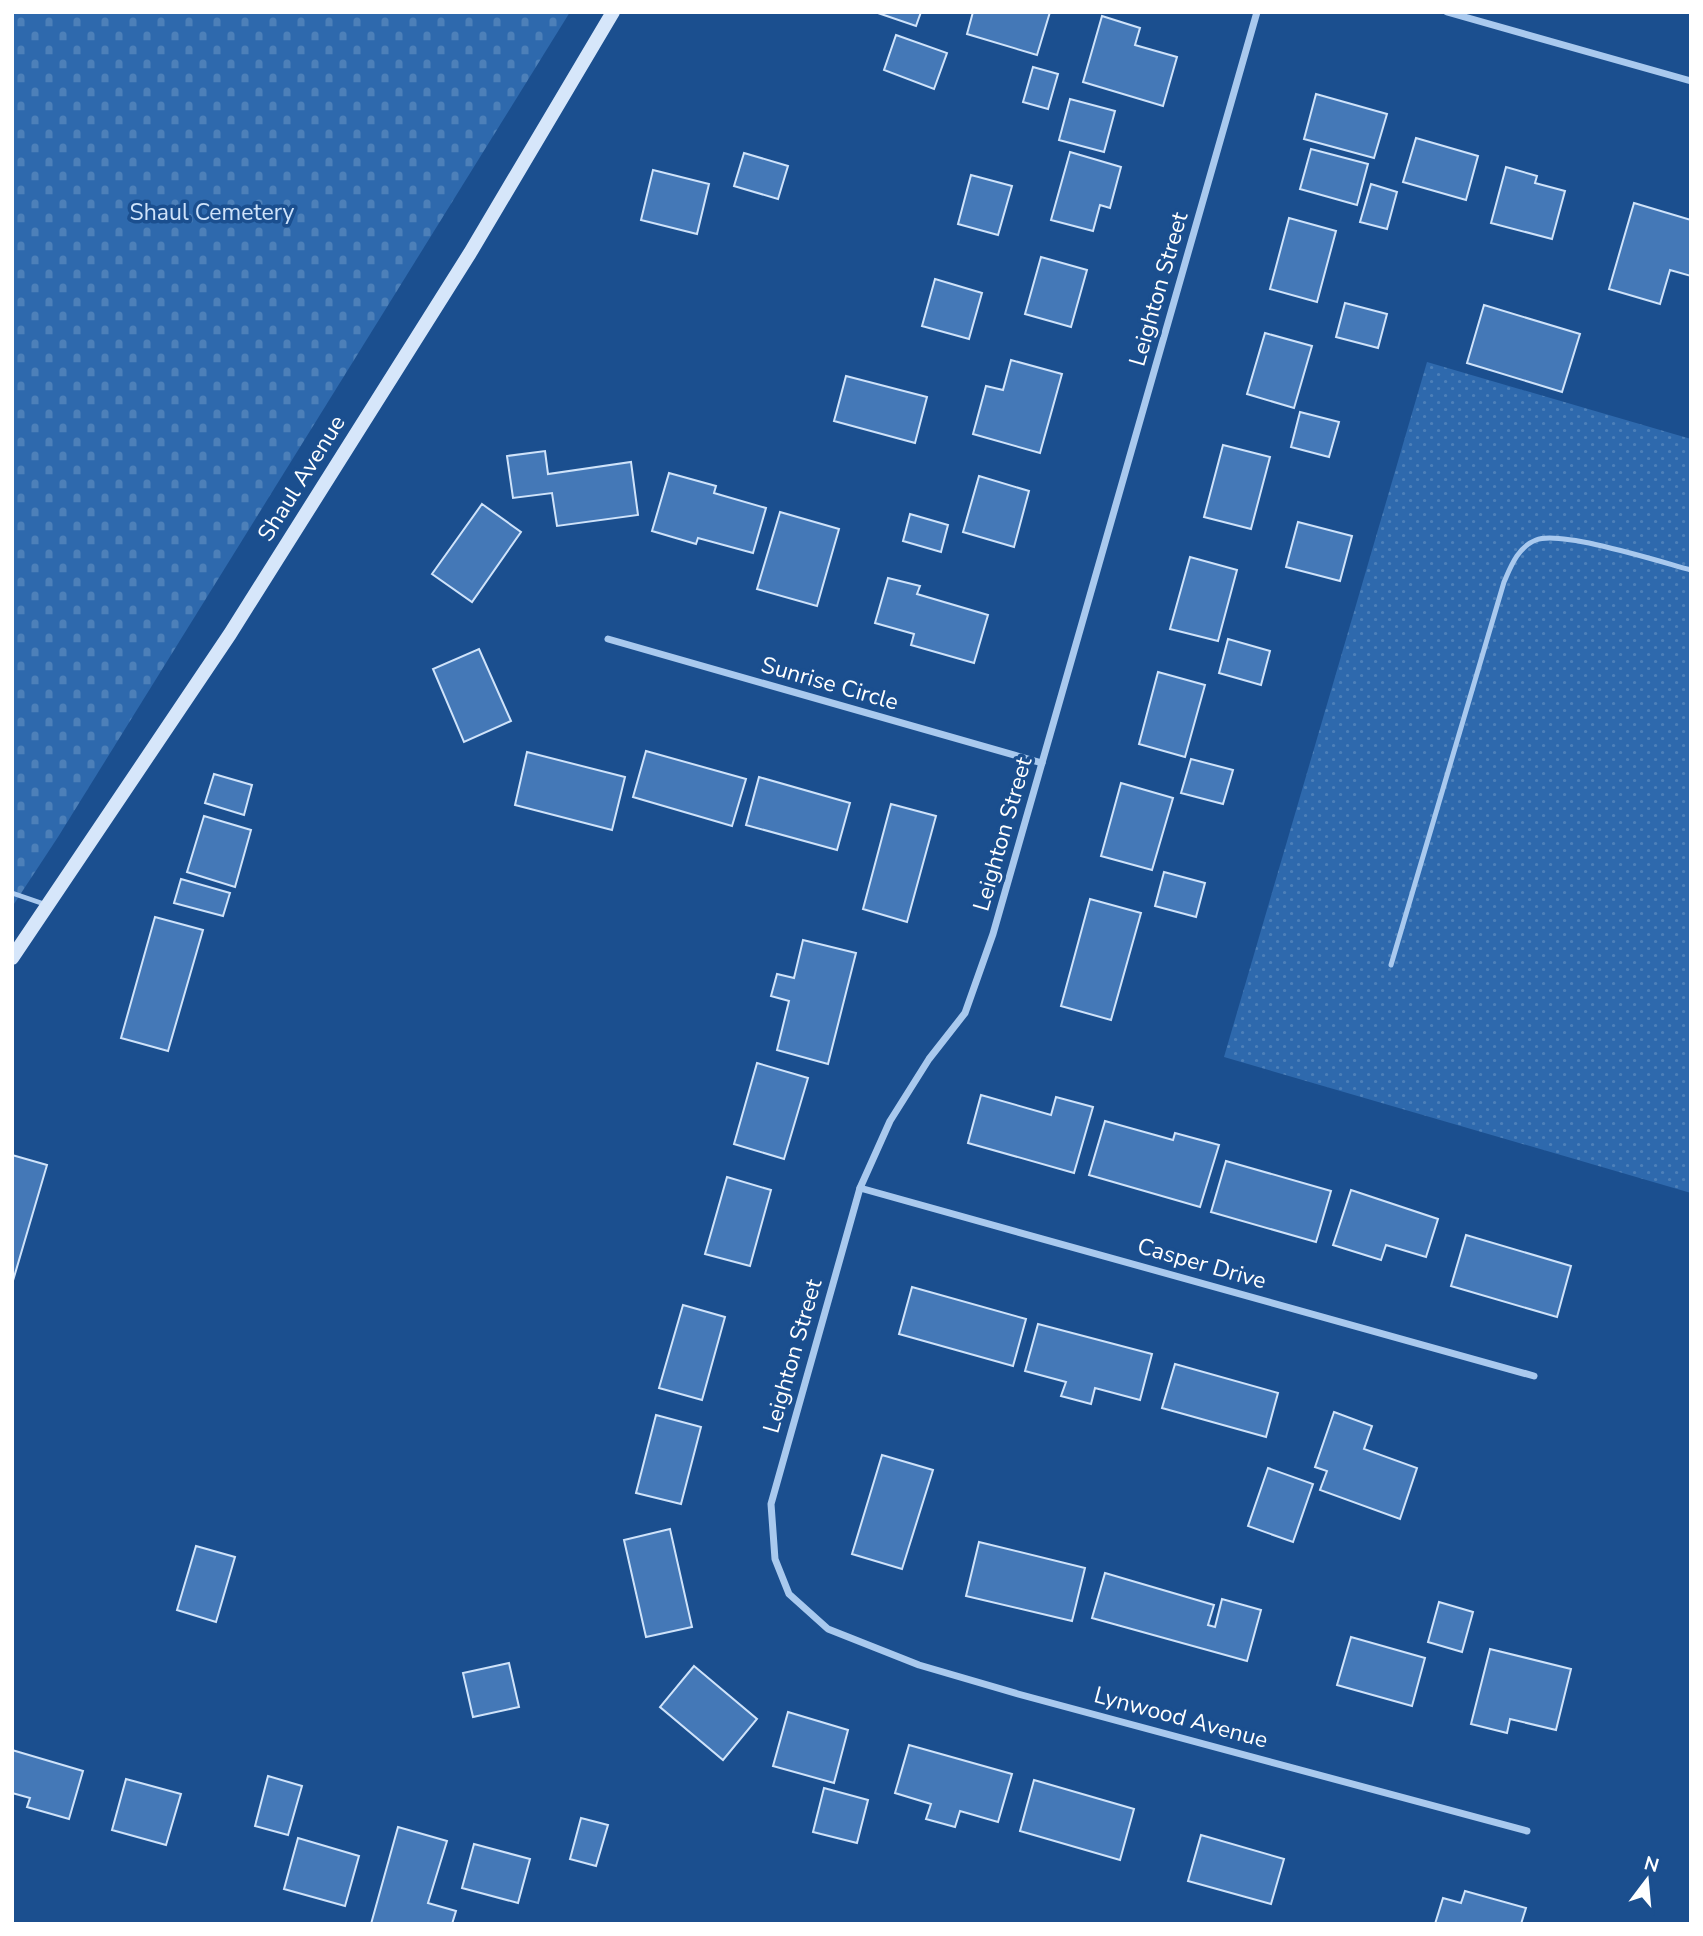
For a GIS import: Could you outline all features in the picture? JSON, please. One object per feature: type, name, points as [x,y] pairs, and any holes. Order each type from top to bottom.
[{"type":"main road","name":"Shaul Avenue","points":[[12,958],[237,623],[470,253],[613,12]]},
{"type":"street","name":"Leighton Street","points":[[828,1629],[789,1594],[775,1559],[771,1504],[860,1188],[890,1121],[929,1059],[965,1013],[993,934],[1257,12]]},
{"type":"street","points":[[1447,12],[1691,80]]},
{"type":"street","name":"Sunrise Circle","points":[[608,639],[1042,763]]},
{"type":"street","name":"Casper Drive","points":[[860,1188],[1534,1376]]},
{"type":"street","name":"Lynwood Avenue","points":[[828,1629],[919,1665],[1011,1692],[1527,1831]]},
{"type":"lane","points":[[1391,965],[1500,595],[1514,557],[1536,540],[1571,539],[1691,570]]},
{"type":"lane","points":[[12,893],[47,905]]},
{"type":"green space","name":"Shaul Cemetery","points":[[12,12],[570,12],[12,907]]},
{"type":"green space","points":[[1427,362],[1691,439],[1691,1193],[1224,1057]]},
{"type":"building","points":[[875,12],[921,12],[916,26]]},
{"type":"building","points":[[973,12],[1050,12],[1037,55],[967,34]]},
{"type":"building","points":[[1102,16],[1140,28],[1135,45],[1177,57],[1163,106],[1083,82]]},
{"type":"building","points":[[896,35],[947,53],[934,89],[884,70]]},
{"type":"building","points":[[1033,67],[1058,74],[1048,109],[1023,102]]},
{"type":"building","points":[[1316,94],[1387,114],[1374,158],[1304,139]]},
{"type":"building","points":[[1070,99],[1115,111],[1104,152],[1059,140]]},
{"type":"building","points":[[1416,138],[1478,156],[1466,200],[1403,182]]},
{"type":"building","points":[[1311,149],[1368,164],[1357,205],[1300,189]]},
{"type":"building","points":[[1070,152],[1121,167],[1110,208],[1100,205],[1093,231],[1051,220]]},
{"type":"building","points":[[744,153],[788,166],[778,199],[734,186]]},
{"type":"building","points":[[1506,167],[1537,176],[1535,183],[1565,191],[1552,239],[1491,223]]},
{"type":"building","points":[[653,170],[709,184],[697,234],[641,220]]},
{"type":"building","points":[[971,175],[1012,186],[998,235],[958,224]]},
{"type":"building","points":[[1371,184],[1397,192],[1387,229],[1360,222]]},
{"type":"building","points":[[1634,203],[1691,220],[1691,276],[1670,270],[1660,304],[1609,289]]},
{"type":"building","points":[[1289,218],[1336,231],[1317,302],[1270,289]]},
{"type":"building","points":[[1041,257],[1087,270],[1071,327],[1025,314]]},
{"type":"building","points":[[935,279],[982,293],[969,339],[922,326]]},
{"type":"building","points":[[1345,303],[1387,314],[1378,348],[1336,337]]},
{"type":"building","points":[[1484,305],[1580,334],[1562,392],[1467,363]]},
{"type":"building","points":[[1265,333],[1312,346],[1294,408],[1247,394]]},
{"type":"building","points":[[1011,360],[1062,374],[1040,453],[973,434],[986,386],[1003,390]]},
{"type":"building","points":[[846,376],[927,397],[915,443],[834,421]]},
{"type":"building","points":[[1300,412],[1339,422],[1329,457],[1291,447]]},
{"type":"building","points":[[1223,445],[1270,457],[1251,529],[1204,517]]},
{"type":"building","points":[[545,451],[548,474],[631,462],[638,515],[557,526],[552,493],[513,498],[507,456]]},
{"type":"building","points":[[669,473],[716,486],[714,493],[766,508],[753,553],[698,538],[696,544],[652,531]]},
{"type":"building","points":[[979,476],[1029,491],[1014,547],[963,532]]},
{"type":"building","points":[[482,504],[521,532],[472,602],[432,574]]},
{"type":"building","points":[[780,512],[839,529],[817,606],[757,589]]},
{"type":"building","points":[[910,514],[948,525],[941,552],[903,541]]},
{"type":"building","points":[[1298,522],[1352,536],[1340,581],[1286,567]]},
{"type":"building","points":[[1190,557],[1237,570],[1218,641],[1170,629]]},
{"type":"building","points":[[888,578],[920,586],[917,594],[988,615],[974,663],[911,645],[914,634],[875,623]]},
{"type":"building","points":[[1228,639],[1270,651],[1261,685],[1219,673]]},
{"type":"building","points":[[479,649],[511,721],[464,742],[433,669]]},
{"type":"building","points":[[1158,672],[1205,685],[1185,757],[1139,744]]},
{"type":"building","points":[[646,751],[746,779],[732,826],[633,797]]},
{"type":"building","points":[[527,752],[625,777],[612,830],[515,805]]},
{"type":"building","points":[[1191,759],[1233,770],[1223,804],[1181,793]]},
{"type":"building","points":[[214,774],[252,785],[244,815],[205,803]]},
{"type":"building","points":[[759,777],[850,803],[837,850],[746,825]]},
{"type":"building","points":[[1121,783],[1173,798],[1152,870],[1101,856]]},
{"type":"building","points":[[891,804],[936,816],[907,922],[863,909]]},
{"type":"building","points":[[204,816],[251,830],[235,887],[187,872]]},
{"type":"building","points":[[1164,872],[1205,883],[1196,917],[1155,906]]},
{"type":"building","points":[[181,879],[230,893],[223,916],[174,903]]},
{"type":"building","points":[[1090,899],[1141,913],[1111,1020],[1061,1006]]},
{"type":"building","points":[[155,917],[203,930],[168,1051],[121,1038]]},
{"type":"building","points":[[803,940],[856,953],[828,1064],[777,1050],[789,1001],[771,996],[777,974],[794,978]]},
{"type":"building","points":[[757,1063],[808,1078],[784,1159],[734,1144]]},
{"type":"building","points":[[981,1095],[1051,1115],[1056,1097],[1093,1107],[1074,1173],[968,1143]]},
{"type":"building","points":[[1105,1121],[1173,1140],[1175,1133],[1219,1145],[1200,1207],[1089,1175]]},
{"type":"building","points":[[12,1155],[47,1165],[12,1284]]},
{"type":"building","points":[[1226,1161],[1331,1191],[1316,1242],[1211,1212]]},
{"type":"building","points":[[727,1177],[771,1190],[750,1266],[705,1254]]},
{"type":"building","points":[[1351,1190],[1438,1219],[1426,1257],[1386,1245],[1381,1260],[1333,1245]]},
{"type":"building","points":[[1466,1235],[1571,1266],[1557,1317],[1451,1286]]},
{"type":"building","points":[[912,1287],[1026,1319],[1013,1366],[899,1334]]},
{"type":"building","points":[[683,1305],[725,1317],[702,1400],[659,1388]]},
{"type":"building","points":[[1038,1324],[1152,1354],[1140,1400],[1095,1388],[1091,1404],[1061,1396],[1066,1382],[1025,1371]]},
{"type":"building","points":[[1175,1364],[1278,1393],[1266,1437],[1162,1408]]},
{"type":"building","points":[[1334,1412],[1372,1426],[1364,1449],[1417,1468],[1400,1519],[1320,1490],[1327,1471],[1315,1467]]},
{"type":"building","points":[[656,1415],[701,1427],[681,1504],[636,1493]]},
{"type":"building","points":[[882,1455],[933,1470],[902,1569],[852,1554]]},
{"type":"building","points":[[1268,1468],[1313,1484],[1293,1542],[1248,1526]]},
{"type":"building","points":[[670,1529],[692,1627],[646,1637],[624,1540]]},
{"type":"building","points":[[979,1542],[1085,1568],[1072,1621],[966,1596]]},
{"type":"building","points":[[196,1546],[235,1557],[216,1622],[177,1610]]},
{"type":"building","points":[[1105,1573],[1214,1605],[1208,1625],[1215,1627],[1222,1599],[1261,1610],[1247,1661],[1092,1618]]},
{"type":"building","points":[[1439,1602],[1473,1612],[1462,1652],[1428,1642]]},
{"type":"building","points":[[1351,1637],[1425,1658],[1412,1706],[1337,1685]]},
{"type":"building","points":[[1490,1649],[1571,1669],[1556,1730],[1510,1719],[1507,1733],[1471,1724]]},
{"type":"building","points":[[509,1663],[519,1707],[473,1717],[463,1673]]},
{"type":"building","points":[[694,1666],[757,1719],[723,1760],[660,1707]]},
{"type":"building","points":[[788,1712],[848,1730],[834,1783],[773,1766]]},
{"type":"building","points":[[909,1745],[1012,1774],[998,1822],[960,1811],[955,1827],[926,1819],[931,1804],[895,1793]]},
{"type":"building","points":[[12,1750],[83,1771],[69,1819],[27,1807],[30,1798],[12,1793]]},
{"type":"building","points":[[268,1776],[302,1786],[288,1835],[255,1826]]},
{"type":"building","points":[[126,1779],[181,1794],[166,1845],[112,1830]]},
{"type":"building","points":[[1034,1780],[1134,1809],[1120,1860],[1020,1831]]},
{"type":"building","points":[[824,1788],[868,1800],[857,1843],[813,1832]]},
{"type":"building","points":[[581,1818],[608,1825],[596,1866],[570,1859]]},
{"type":"building","points":[[398,1827],[447,1841],[428,1903],[456,1911],[452,1924],[371,1924]]},
{"type":"building","points":[[1201,1835],[1284,1859],[1271,1904],[1188,1881]]},
{"type":"building","points":[[298,1838],[359,1856],[345,1906],[284,1889]]},
{"type":"building","points":[[474,1844],[530,1859],[518,1903],[462,1888]]},
{"type":"building","points":[[1465,1891],[1526,1908],[1521,1924],[1435,1924],[1443,1898],[1461,1903]]}]
